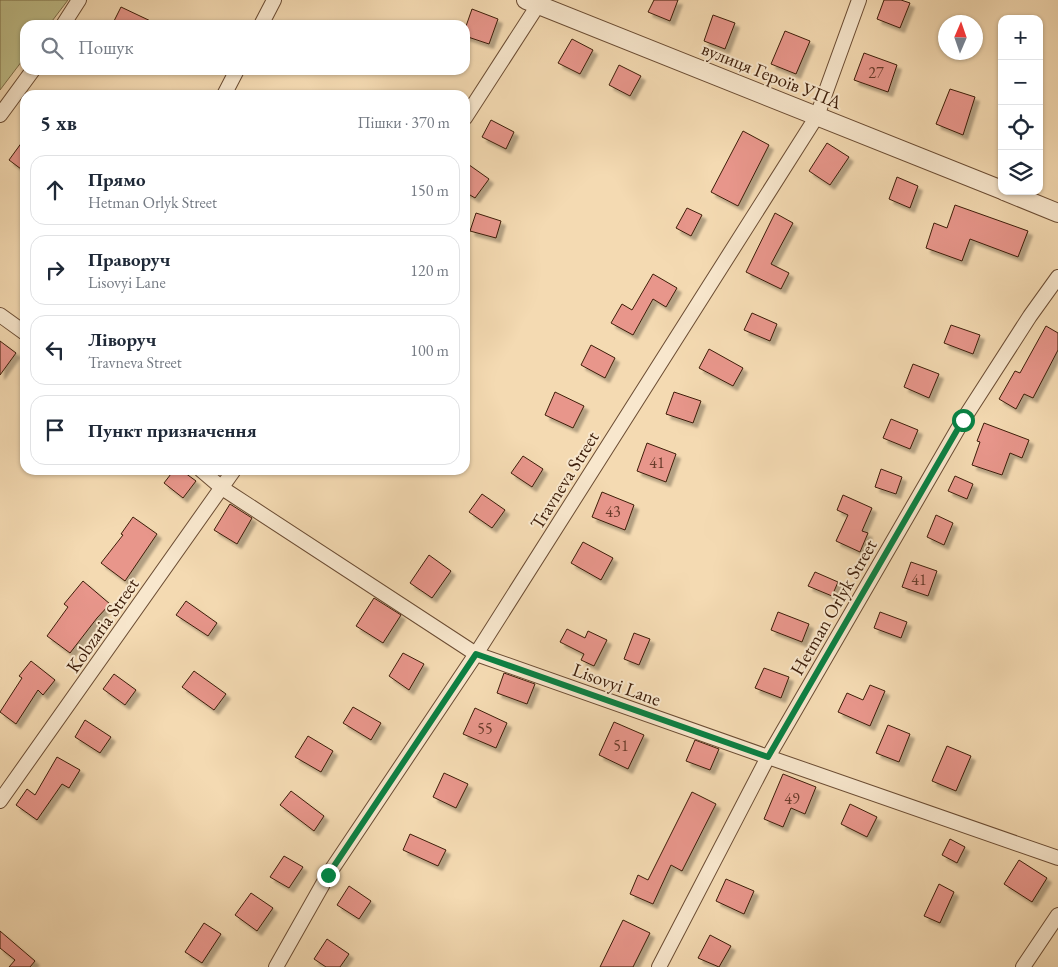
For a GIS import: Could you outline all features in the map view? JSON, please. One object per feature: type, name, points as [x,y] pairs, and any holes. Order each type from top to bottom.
[{"type":"street","points":[[66,20],[79,0]]},
{"type":"street","points":[[264,20],[274,0]]},
{"type":"street","name":"Travneva Street","points":[[276,967],[328,875],[476,654],[817,116],[859,0]]},
{"type":"street","points":[[470,110],[534,2]]},
{"type":"street","name":"вулиця Героїв УПА","points":[[534,2],[998,189]]},
{"type":"street","points":[[0,115],[29,75]]},
{"type":"street","points":[[227,90],[234,75]]},
{"type":"street","name":"вулиця Героїв УПА","points":[[1013,195],[1058,213]]},
{"type":"street","name":"Hetman Orlyk Street","points":[[659,967],[768,757],[963,420],[1030,316],[1058,277]]},
{"type":"street","points":[[0,315],[20,329]]},
{"type":"street","name":"Lisovyi Lane","points":[[207,475],[222,488],[476,654],[1058,858]]},
{"type":"street","name":"Kobzaria Street","points":[[0,801],[231,475]]},
{"type":"street","points":[[1023,967],[1058,915]]},
{"type":"shaded area","points":[[0,0],[68,0],[53,20],[20,20],[20,64],[0,90]]},
{"type":"building","points":[[654,0],[678,0],[670,21],[648,12]]},
{"type":"building","points":[[884,0],[901,0],[910,3],[900,28],[877,19]]},
{"type":"building","points":[[121,7],[148,20],[114,20]]},
{"type":"building","points":[[472,9],[498,19],[489,44],[470,38],[470,20],[468,20]]},
{"type":"building","points":[[713,15],[735,23],[725,49],[704,41]]},
{"type":"building","points":[[785,31],[810,41],[796,74],[771,64]]},
{"type":"building","points":[[572,39],[593,50],[580,74],[558,63]]},
{"type":"building","points":[[864,53],[897,65],[888,92],[854,80]]},
{"type":"building","points":[[619,65],[641,76],[630,96],[609,85]]},
{"type":"building","points":[[950,89],[975,97],[963,135],[936,124]]},
{"type":"building","points":[[491,120],[514,132],[506,149],[482,137]]},
{"type":"building","points":[[743,131],[769,145],[738,206],[711,192]]},
{"type":"building","points":[[827,143],[849,157],[830,185],[809,171]]},
{"type":"building","points":[[20,145],[20,168],[9,160]]},
{"type":"building","points":[[470,166],[489,179],[475,198],[470,195]]},
{"type":"building","points":[[897,177],[918,186],[910,208],[889,199]]},
{"type":"building","points":[[955,205],[1028,231],[1018,257],[970,239],[962,261],[926,248],[934,223],[947,228]]},
{"type":"building","points":[[687,208],[702,215],[691,236],[676,228]]},
{"type":"building","points":[[476,213],[501,221],[496,238],[470,231]]},
{"type":"building","points":[[775,213],[793,223],[771,264],[789,273],[781,289],[746,272]]},
{"type":"building","points":[[653,274],[677,288],[666,307],[653,299],[633,335],[611,323],[622,304],[632,310]]},
{"type":"building","points":[[752,313],[777,324],[770,341],[744,330]]},
{"type":"building","points":[[951,325],[980,335],[973,354],[944,343]]},
{"type":"building","points":[[1046,326],[1058,333],[1058,350],[1033,398],[1024,394],[1016,409],[999,399],[1015,371],[1020,373]]},
{"type":"building","points":[[0,341],[16,353],[0,375]]},
{"type":"building","points":[[591,345],[615,358],[605,378],[581,365]]},
{"type":"building","points":[[709,349],[743,368],[733,386],[699,368]]},
{"type":"building","points":[[913,364],[939,374],[929,398],[904,387]]},
{"type":"building","points":[[555,392],[584,406],[573,428],[545,415]]},
{"type":"building","points":[[674,392],[701,401],[693,423],[666,414]]},
{"type":"building","points":[[891,419],[918,430],[910,449],[883,438]]},
{"type":"building","points":[[984,423],[1029,440],[1022,458],[1010,453],[1002,475],[972,465],[980,442],[977,441]]},
{"type":"building","points":[[647,443],[676,454],[666,482],[637,471]]},
{"type":"building","points":[[523,456],[543,469],[532,487],[511,473]]},
{"type":"building","points":[[881,469],[902,477],[896,494],[875,487]]},
{"type":"building","points":[[170,475],[188,475],[196,481],[183,498],[164,483]]},
{"type":"building","points":[[955,476],[973,484],[967,499],[948,491]]},
{"type":"building","points":[[602,492],[634,505],[625,530],[592,517]]},
{"type":"building","points":[[482,494],[505,510],[492,528],[469,512]]},
{"type":"building","points":[[843,495],[872,508],[862,531],[868,533],[860,552],[836,541],[848,515],[837,510]]},
{"type":"building","points":[[230,504],[252,518],[237,544],[214,530]]},
{"type":"building","points":[[936,515],[953,523],[944,545],[927,537]]},
{"type":"building","points":[[133,517],[157,534],[125,581],[101,563],[123,535],[121,534]]},
{"type":"building","points":[[583,542],[613,558],[601,580],[571,563]]},
{"type":"building","points":[[429,555],[451,571],[432,598],[410,583]]},
{"type":"building","points":[[911,562],[937,571],[928,596],[902,587]]},
{"type":"building","points":[[815,572],[838,582],[832,596],[808,586]]},
{"type":"building","points":[[83,581],[110,604],[70,653],[47,636],[68,607],[64,604]]},
{"type":"building","points":[[374,598],[401,615],[383,643],[356,626]]},
{"type":"building","points":[[186,601],[217,623],[208,636],[176,615]]},
{"type":"building","points":[[778,612],[809,624],[802,642],[771,630]]},
{"type":"building","points":[[880,612],[907,622],[901,638],[874,628]]},
{"type":"building","points":[[567,629],[585,638],[588,631],[607,640],[594,666],[581,660],[584,654],[560,642]]},
{"type":"building","points":[[634,633],[650,639],[639,665],[624,659]]},
{"type":"building","points":[[403,653],[424,664],[409,690],[389,676]]},
{"type":"building","points":[[31,661],[55,680],[43,695],[38,690],[16,724],[0,712],[22,678],[19,676]]},
{"type":"building","points":[[764,668],[789,677],[781,698],[755,688]]},
{"type":"building","points":[[194,671],[226,694],[214,710],[182,687]]},
{"type":"building","points":[[504,673],[535,684],[527,704],[497,693]]},
{"type":"building","points":[[114,674],[136,690],[125,705],[103,689]]},
{"type":"building","points":[[870,685],[885,691],[870,726],[838,712],[847,693],[863,700]]},
{"type":"building","points":[[353,707],[381,723],[371,740],[343,723]]},
{"type":"building","points":[[475,708],[507,723],[496,748],[463,734]]},
{"type":"building","points":[[85,720],[111,737],[100,753],[75,737]]},
{"type":"building","points":[[614,722],[644,735],[628,769],[599,755]]},
{"type":"building","points":[[888,725],[910,734],[899,762],[876,753]]},
{"type":"building","points":[[308,736],[333,751],[321,772],[295,757]]},
{"type":"building","points":[[695,740],[719,749],[710,770],[686,761]]},
{"type":"building","points":[[947,746],[971,756],[956,791],[932,781]]},
{"type":"building","points":[[57,757],[80,770],[69,788],[62,784],[37,820],[16,805],[27,789],[35,795]]},
{"type":"building","points":[[444,773],[468,784],[456,808],[433,797]]},
{"type":"building","points":[[783,774],[816,787],[805,814],[791,808],[783,827],[764,819]]},
{"type":"building","points":[[291,791],[324,816],[314,831],[280,805]]},
{"type":"building","points":[[692,792],[716,804],[682,871],[671,865],[653,904],[630,894],[638,875],[648,880]]},
{"type":"building","points":[[850,804],[877,817],[867,837],[841,824]]},
{"type":"building","points":[[410,834],[446,850],[438,866],[403,850]]},
{"type":"building","points":[[950,839],[965,847],[957,863],[942,855]]},
{"type":"building","points":[[284,856],[303,867],[289,888],[270,877]]},
{"type":"building","points":[[1019,860],[1047,878],[1032,902],[1004,884]]},
{"type":"building","points":[[726,879],[754,891],[744,914],[716,901]]},
{"type":"building","points":[[939,884],[954,892],[940,923],[924,916]]},
{"type":"building","points":[[349,886],[371,901],[359,919],[337,905]]},
{"type":"building","points":[[251,893],[273,908],[257,931],[235,915]]},
{"type":"building","points":[[623,920],[650,933],[633,967],[600,967]]},
{"type":"building","points":[[204,923],[221,934],[202,963],[185,952]]},
{"type":"building","points":[[0,931],[35,961],[30,967],[9,967],[15,960],[0,948]]},
{"type":"building","points":[[710,935],[731,946],[719,967],[698,958]]},
{"type":"building","points":[[327,939],[349,954],[340,967],[326,967],[314,959]]},
{"type":"route","points":[[328,875],[476,654],[768,757],[963,420]]}]
